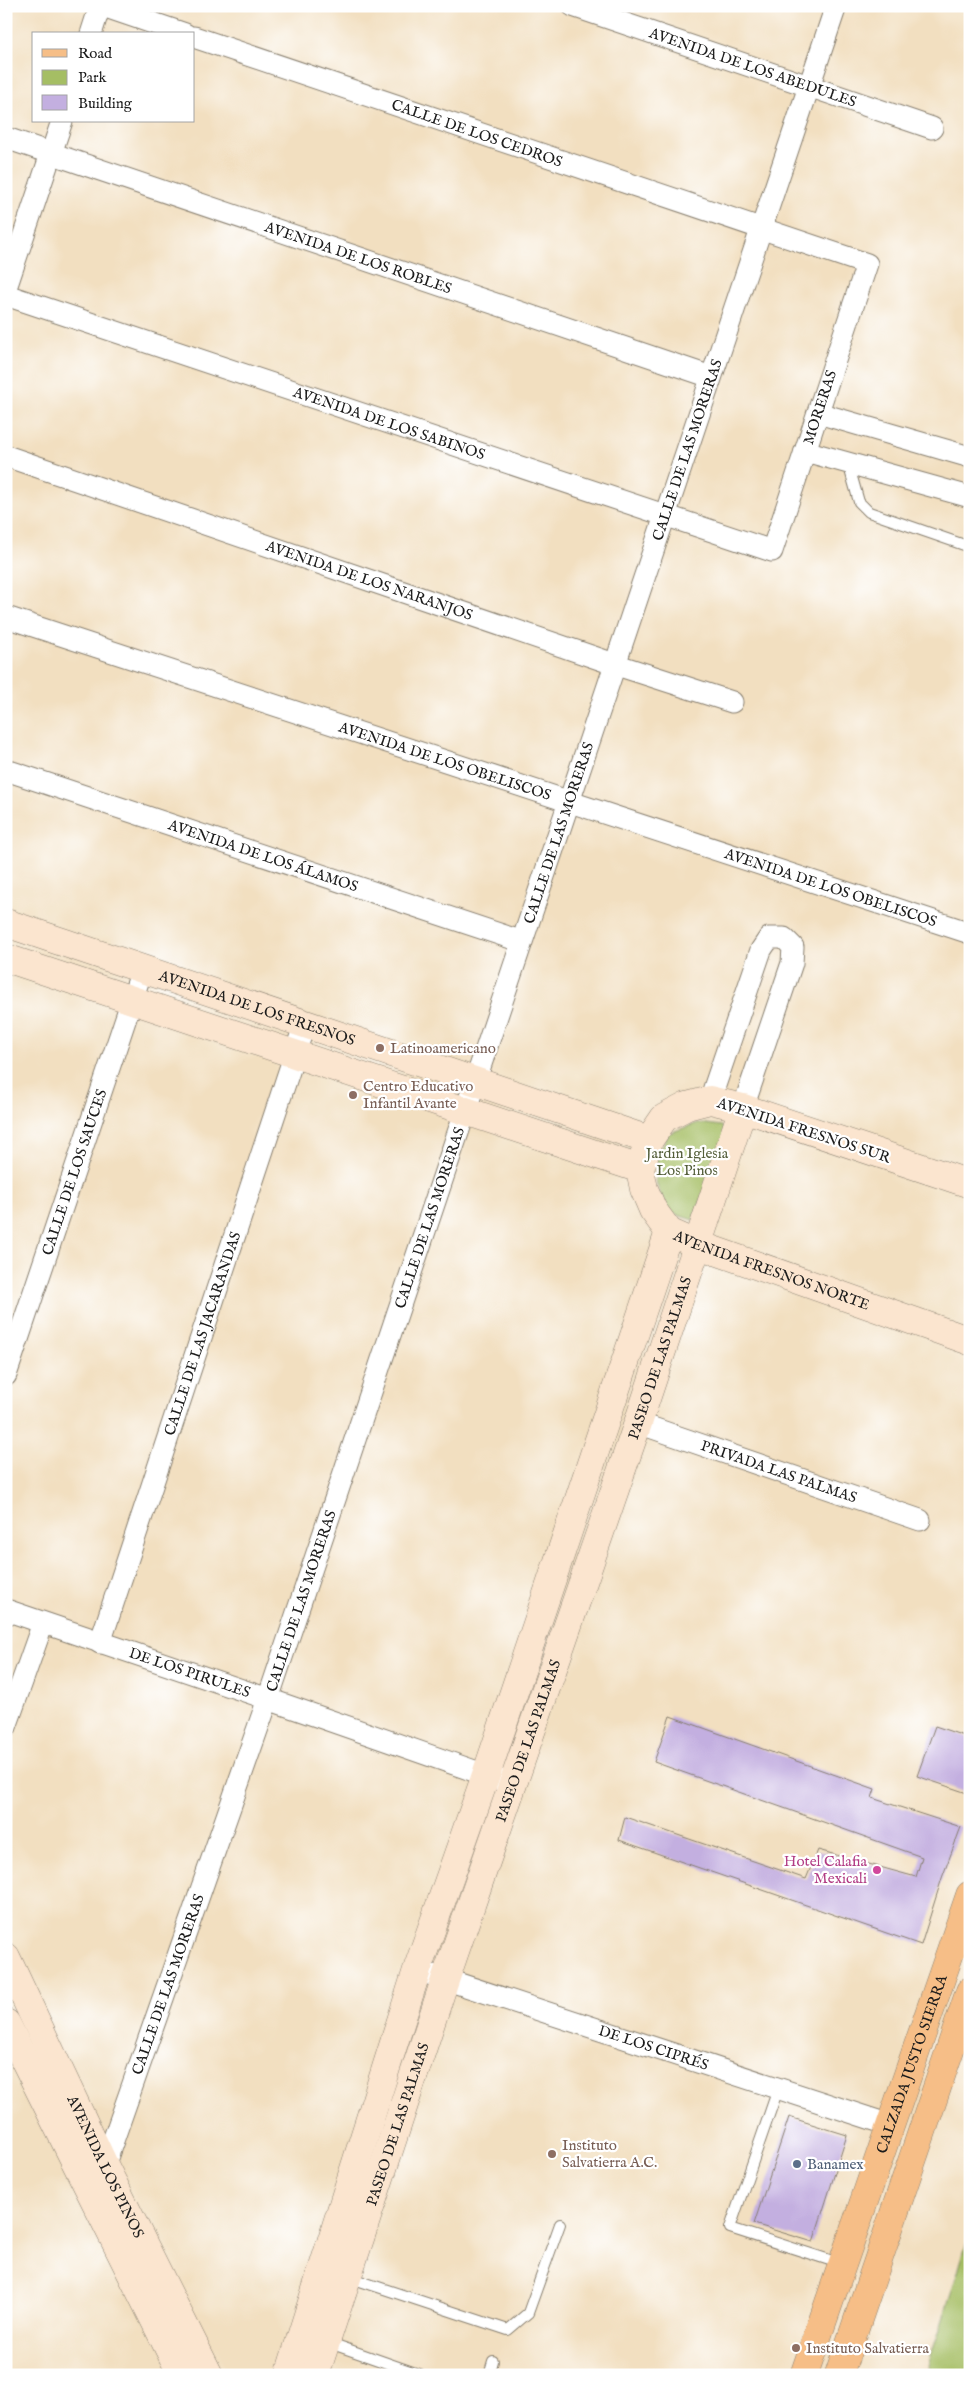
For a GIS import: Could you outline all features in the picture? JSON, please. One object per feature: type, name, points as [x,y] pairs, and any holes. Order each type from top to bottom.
[{"type":"main road","name":"CALZADA JUSTO SIERRA","points":[[804,2375],[970,1895]]},
{"type":"main road","points":[[839,2375],[970,1991]]},
{"type":"street","points":[[92,32],[102,6],[178,32]]},
{"type":"street","name":"AVENIDA DE LOS ABEDULES","points":[[573,6],[932,128]]},
{"type":"street","name":"CALLE DE LAS MORERAS","points":[[93,2199],[268,1698],[520,941],[836,6]]},
{"type":"street","name":"CALLE DE LOS CEDROS","points":[[195,37],[867,264]]},
{"type":"street","points":[[6,288],[62,122]]},
{"type":"street","name":"AVENIDA DE LOS ROBLES","points":[[6,138],[711,377]]},
{"type":"street","name":"MORERAS","points":[[772,551],[867,264]]},
{"type":"street","name":"AVENIDA DE LOS SABINOS","points":[[6,295],[772,551]]},
{"type":"street","points":[[818,414],[970,457]]},
{"type":"street","points":[[805,451],[970,496]]},
{"type":"street","name":"AVENIDA DE LOS NARANJOS","points":[[6,456],[614,664],[732,702]]},
{"type":"street","name":"AVENIDA DE LOS OBELISCOS","points":[[6,617],[970,933]]},
{"type":"street","name":"AVENIDA DE LOS ÁLAMOS","points":[[6,770],[520,941]]},
{"type":"street","name":"AVENIDA DE LOS FRESNOS","points":[[6,923],[142,970],[474,1079],[649,1140]]},
{"type":"street","points":[[710,1100],[761,950],[769,938],[784,938],[794,947],[792,963],[742,1108]]},
{"type":"street","name":"AVENIDA DE LOS FRESNOS","points":[[6,958],[640,1169]]},
{"type":"street","name":"CALLE DE LOS SAUCES","points":[[6,1375],[142,970]]},
{"type":"street","name":"CALLE DE LAS JACARANDAS","points":[[100,1642],[305,1023]]},
{"type":"street","name":"AVENIDA FRESNOS SUR","points":[[649,1140],[664,1118],[687,1106],[710,1100],[742,1108],[970,1184]]},
{"type":"street","name":"PASEO DE LAS PALMAS","points":[[315,2375],[445,1980],[514,1786],[638,1423],[742,1108]]},
{"type":"street","points":[[640,1169],[649,1140]]},
{"type":"street","name":"AVENIDA FRESNOS NORTE","points":[[640,1169],[644,1189],[653,1210],[669,1232],[696,1244],[970,1341]]},
{"type":"street","name":"PASEO DE LAS PALMAS","points":[[289,2375],[417,1970],[486,1775],[669,1232]]},
{"type":"street","name":"PRIVADA LAS PALMAS","points":[[638,1423],[920,1520]]},
{"type":"street","name":"DE LOS PIRULES","points":[[6,1610],[268,1698],[514,1786]]},
{"type":"street","points":[[6,1727],[43,1623]]},
{"type":"street","name":"AVENIDA LOS PINOS","points":[[6,1957],[104,2165],[209,2375]]},
{"type":"street","name":"DE LOS CIPRÉS","points":[[417,1970],[890,2125]]},
{"type":"street","name":"AVENIDA LOS PINOS","points":[[6,2023],[182,2375]]},
{"type":"lane","points":[[848,463],[854,492],[859,502],[869,512],[970,547]]},
{"type":"lane","points":[[778,2089],[730,2228],[842,2264]]},
{"type":"lane","points":[[347,2277],[508,2330],[528,2313],[560,2224]]},
{"type":"lane","points":[[326,2342],[420,2375]]},
{"type":"lane","points":[[489,2375],[493,2361]]},
{"type":"green space","name":"Jardin Iglesia Los Pinos","points":[[698,1123],[722,1126],[728,1137],[693,1220],[668,1212],[656,1181],[655,1172],[658,1155],[669,1133]]},
{"type":"green space","points":[[970,2233],[970,2375],[925,2375]]},
{"type":"building","points":[[670,1716],[875,1789],[872,1798],[961,1827],[942,1878],[921,1945],[619,1840],[625,1817],[806,1879],[818,1850],[916,1877],[922,1857],[654,1762]]},
{"type":"building","points":[[935,1726],[970,1738],[970,1784],[967,1793],[917,1776]]},
{"type":"building","points":[[789,2117],[847,2135],[813,2242],[754,2224]]},
{"type":"place","name":"Latinoamericano","points":[[380,1048]]},
{"type":"place","name":"Centro Educativo Infantil Avante","points":[[353,1095]]},
{"type":"place","name":"Hotel Calafia Mexicali","points":[[877,1870]]},
{"type":"place","name":"Instituto Salvatierra A.C.","points":[[552,2154]]},
{"type":"place","name":"Banamex","points":[[797,2164]]},
{"type":"place","name":"Instituto Salvatierra","points":[[796,2348]]}]
